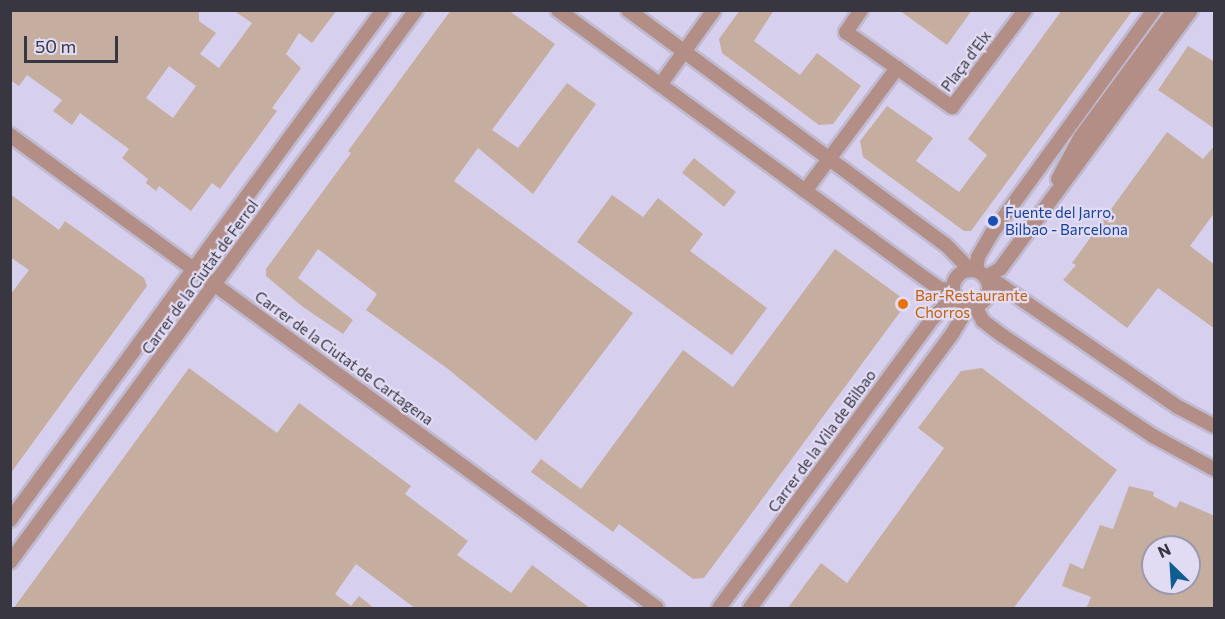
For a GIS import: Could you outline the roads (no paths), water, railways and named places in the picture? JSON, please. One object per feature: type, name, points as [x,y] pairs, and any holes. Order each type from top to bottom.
[{"type":"street","name":"Carrer de la Ciutat de Ferrol","points":[[10,520],[383,10]]},
{"type":"street","name":"Carrer de la Ciutat de Ferrol","points":[[10,562],[416,10]]},
{"type":"street","points":[[558,10],[923,278],[940,289],[953,293],[964,306],[972,306]]},
{"type":"street","points":[[628,10],[946,245],[980,275],[999,284],[1178,407],[1215,426]]},
{"type":"street","points":[[660,85],[714,10]]},
{"type":"street","name":"Plaça d'Elx","points":[[861,10],[846,32],[952,107],[1025,10]]},
{"type":"street","points":[[750,609],[972,306],[985,299],[978,257],[1007,212],[1154,10]]},
{"type":"street","points":[[1030,228],[1080,138],[1174,10]]},
{"type":"street","points":[[953,293],[955,278],[980,275],[1000,269],[1191,10]]},
{"type":"street","points":[[805,191],[897,68]]},
{"type":"street","name":"Carrer de la Ciutat de Cartagena","points":[[10,135],[657,609]]},
{"type":"street","points":[[1007,212],[1080,138]]},
{"type":"street","name":"Carrer de la Vila de Bilbao","points":[[719,609],[953,293]]},
{"type":"street","points":[[972,306],[983,321],[1013,343],[1153,436],[1215,469]]},
{"type":"place","name":"Fuente del Jarro, Bilbao - Barcelona","points":[[993,221]]},
{"type":"place","name":"Bar-Restaurante Chorros","points":[[903,304]]}]
